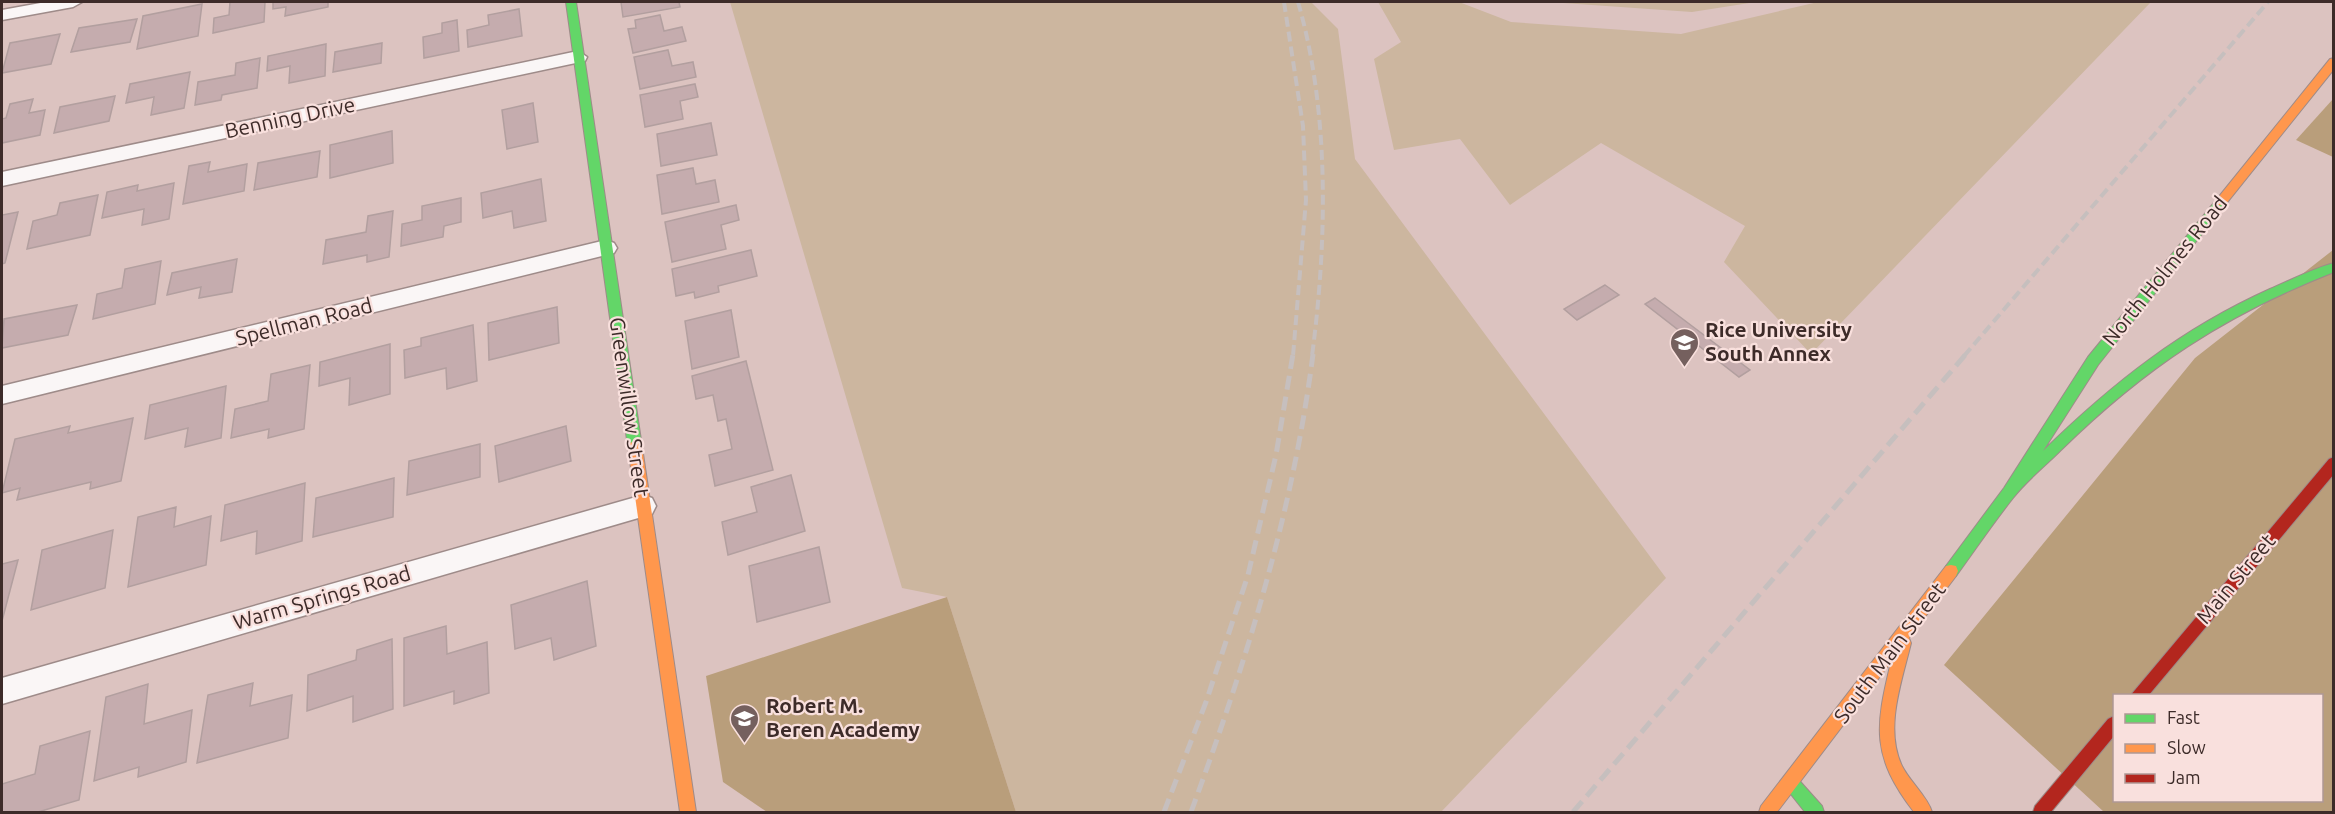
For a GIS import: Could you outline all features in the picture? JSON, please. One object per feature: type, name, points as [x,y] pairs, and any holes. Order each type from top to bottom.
[{"type":"main road","name":"Greenwillow Street","points":[[571,2],[688,813]]},
{"type":"main road","name":"North Holmes Road","points":[[2009,492],[2093,362],[2334,61]]},
{"type":"main road","points":[[2009,492],[2126,384],[2177,345],[2248,304],[2334,267]]},
{"type":"main road","name":"Main Street","points":[[2140,694],[2334,463]]},
{"type":"main road","name":"South Main Street","points":[[1767,813],[1904,636],[2009,492]]},
{"type":"main road","points":[[1904,636],[1884,734],[1888,756],[1899,778],[1924,813]]},
{"type":"main road","points":[[2041,813],[2113,726]]},
{"type":"main road","points":[[1790,783],[1816,813]]},
{"type":"street","points":[[2,15],[73,2]]},
{"type":"street","name":"Benning Drive","points":[[2,179],[578,57]]},
{"type":"street","name":"Spellman Road","points":[[2,395],[606,248]]},
{"type":"street","name":"Warm Springs Road","points":[[2,691],[643,506]]},
{"type":"shaded area","points":[[730,2],[1311,2],[1338,29],[1355,159],[1666,578],[1441,812],[1016,812],[947,597],[902,588]]},
{"type":"shaded area","points":[[1378,2],[1459,2],[1511,22],[1681,34],[1818,2],[2151,2],[1811,354],[1724,262],[1745,226],[1601,143],[1510,205],[1460,139],[1394,150],[1374,59],[1401,42]]},
{"type":"shaded area","points":[[1549,2],[1756,2],[1692,12]]},
{"type":"shaded area","points":[[2333,99],[2333,157],[2296,140]]},
{"type":"shaded area","points":[[2333,250],[2333,812],[2104,812],[1944,665],[2195,358]]},
{"type":"shaded area","name":"Robert M. Beren Academy","points":[[947,597],[1016,812],[767,812],[723,782],[706,676]]},
{"type":"building","points":[[230,2],[265,2],[264,22],[213,33],[214,18],[229,15]]},
{"type":"building","points":[[273,2],[328,2],[328,7],[285,16],[286,7],[273,9]]},
{"type":"building","points":[[621,2],[679,2],[680,7],[623,17]]},
{"type":"building","points":[[202,4],[198,36],[137,49],[143,16]]},
{"type":"building","points":[[519,9],[522,36],[468,47],[467,30],[489,25],[488,15]]},
{"type":"building","points":[[660,15],[664,31],[682,27],[686,41],[633,53],[628,29],[636,28],[635,20]]},
{"type":"building","points":[[137,19],[130,42],[71,52],[79,28]]},
{"type":"building","points":[[457,20],[459,51],[424,58],[423,37],[442,33],[442,23]]},
{"type":"building","points":[[60,34],[51,64],[2,73],[10,43]]},
{"type":"building","points":[[382,43],[381,63],[333,72],[335,52]]},
{"type":"building","points":[[326,44],[325,76],[289,83],[290,66],[267,71],[268,56]]},
{"type":"building","points":[[668,50],[672,66],[693,62],[696,77],[640,89],[634,57]]},
{"type":"building","points":[[260,58],[257,88],[222,95],[221,100],[195,105],[198,82],[235,75],[236,63]]},
{"type":"building","points":[[190,72],[184,108],[151,115],[154,97],[126,103],[130,84]]},
{"type":"building","points":[[695,84],[698,97],[680,101],[683,119],[645,127],[640,95]]},
{"type":"building","points":[[115,96],[109,121],[54,133],[60,107]]},
{"type":"building","points":[[33,99],[29,113],[45,110],[40,135],[2,143],[2,119],[6,118],[10,104]]},
{"type":"building","points":[[533,103],[538,142],[507,149],[502,110]]},
{"type":"building","points":[[711,123],[717,155],[661,166],[657,134]]},
{"type":"building","points":[[392,131],[393,163],[330,178],[330,145]]},
{"type":"building","points":[[320,151],[317,177],[254,190],[258,163]]},
{"type":"building","points":[[210,162],[208,172],[247,164],[244,191],[183,204],[189,166]]},
{"type":"building","points":[[693,168],[696,184],[715,180],[719,202],[662,214],[657,175]]},
{"type":"building","points":[[541,179],[546,221],[514,228],[512,211],[483,218],[481,193]]},
{"type":"building","points":[[174,183],[169,219],[142,225],[144,209],[102,218],[107,192],[138,185],[137,191]]},
{"type":"building","points":[[98,195],[90,235],[27,249],[33,221],[57,215],[60,203]]},
{"type":"building","points":[[461,198],[461,222],[444,226],[443,237],[401,246],[402,224],[422,220],[422,206]]},
{"type":"building","points":[[736,205],[739,220],[721,225],[726,249],[672,262],[665,222]]},
{"type":"building","points":[[393,211],[389,257],[367,262],[367,255],[323,264],[326,240],[366,232],[368,216]]},
{"type":"building","points":[[18,212],[5,263],[2,264],[2,215]]},
{"type":"building","points":[[751,250],[757,276],[718,286],[719,292],[695,298],[694,292],[676,296],[672,269]]},
{"type":"building","points":[[237,259],[232,292],[199,298],[201,287],[167,295],[172,273]]},
{"type":"building","points":[[161,261],[155,304],[93,319],[97,294],[122,288],[125,269]]},
{"type":"building","points":[[1605,285],[1619,295],[1577,320],[1564,309]]},
{"type":"building","points":[[1655,298],[1750,370],[1739,377],[1645,304]]},
{"type":"building","points":[[77,305],[68,335],[2,348],[4,319]]},
{"type":"building","points":[[557,307],[559,343],[489,360],[488,323]]},
{"type":"building","points":[[731,310],[739,357],[692,369],[685,321]]},
{"type":"building","points":[[473,325],[477,381],[447,389],[446,368],[405,378],[404,350],[421,346],[421,338]]},
{"type":"building","points":[[390,344],[390,394],[349,405],[350,378],[319,386],[320,362]]},
{"type":"building","points":[[746,361],[773,470],[715,486],[709,455],[732,449],[726,419],[718,421],[713,395],[696,399],[692,376]]},
{"type":"building","points":[[310,365],[304,429],[268,438],[269,429],[231,438],[235,409],[268,401],[271,374]]},
{"type":"building","points":[[226,386],[221,438],[185,447],[188,428],[145,439],[150,405]]},
{"type":"building","points":[[133,418],[121,481],[90,489],[91,482],[17,500],[20,488],[2,493],[15,439],[70,426],[68,433]]},
{"type":"building","points":[[566,426],[571,461],[499,482],[495,446]]},
{"type":"building","points":[[480,444],[480,477],[407,495],[409,461]]},
{"type":"building","points":[[791,475],[805,531],[728,555],[722,522],[757,512],[751,487]]},
{"type":"building","points":[[394,478],[393,517],[313,537],[316,498]]},
{"type":"building","points":[[305,483],[302,541],[256,554],[257,531],[221,541],[225,505]]},
{"type":"building","points":[[176,507],[174,527],[211,516],[206,565],[128,587],[138,517]]},
{"type":"building","points":[[113,530],[105,588],[31,610],[42,550]]},
{"type":"building","points":[[819,547],[830,602],[757,622],[749,566]]},
{"type":"building","points":[[18,560],[2,621],[2,564]]},
{"type":"building","points":[[587,581],[596,646],[554,660],[551,638],[515,649],[511,605]]},
{"type":"building","points":[[446,626],[447,654],[487,642],[489,693],[454,704],[454,691],[404,706],[404,638]]},
{"type":"building","points":[[392,639],[393,709],[353,722],[353,696],[307,711],[308,675],[356,660],[357,650]]},
{"type":"building","points":[[253,683],[250,706],[292,695],[288,738],[197,763],[208,695]]},
{"type":"building","points":[[148,684],[144,724],[192,710],[186,762],[138,777],[139,767],[94,781],[106,697]]},
{"type":"building","points":[[90,731],[79,800],[38,812],[2,812],[2,784],[35,774],[40,746]]},
{"type":"railway","points":[[1284,2],[1303,126],[1306,200],[1293,356]]},
{"type":"railway","points":[[1298,2],[1316,88],[1323,178],[1321,268],[1312,356]]},
{"type":"railway","points":[[1964,356],[2268,2]]},
{"type":"railway","points":[[1164,812],[1206,702],[1248,575],[1276,455],[1293,354]]},
{"type":"railway","points":[[1191,812],[1230,700],[1265,586],[1293,471],[1313,354]]},
{"type":"railway","points":[[1573,812],[1966,354]]},
{"type":"traffic: fast","points":[[571,2],[635,447]]},
{"type":"traffic: fast","points":[[1951,571],[2009,492],[2093,361],[2221,202]]},
{"type":"traffic: fast","points":[[2009,492],[2098,407],[2156,360],[2198,332],[2242,308],[2334,267]]},
{"type":"traffic: fast","points":[[1790,783],[1816,812]]},
{"type":"traffic: slow","points":[[2221,202],[2334,61]]},
{"type":"traffic: slow","points":[[635,447],[688,812]]},
{"type":"traffic: slow","points":[[1767,812],[1951,571]]},
{"type":"traffic: slow","points":[[1903,643],[1887,713],[1888,750],[1906,789],[1924,812]]},
{"type":"traffic: jam","points":[[2140,694],[2334,463]]},
{"type":"traffic: jam","points":[[2041,812],[2113,725]]},
{"type":"place","name":"Rice University South Annex","points":[[1684,368]]},
{"type":"place","name":"Robert M. Beren Academy","points":[[745,744]]}]
